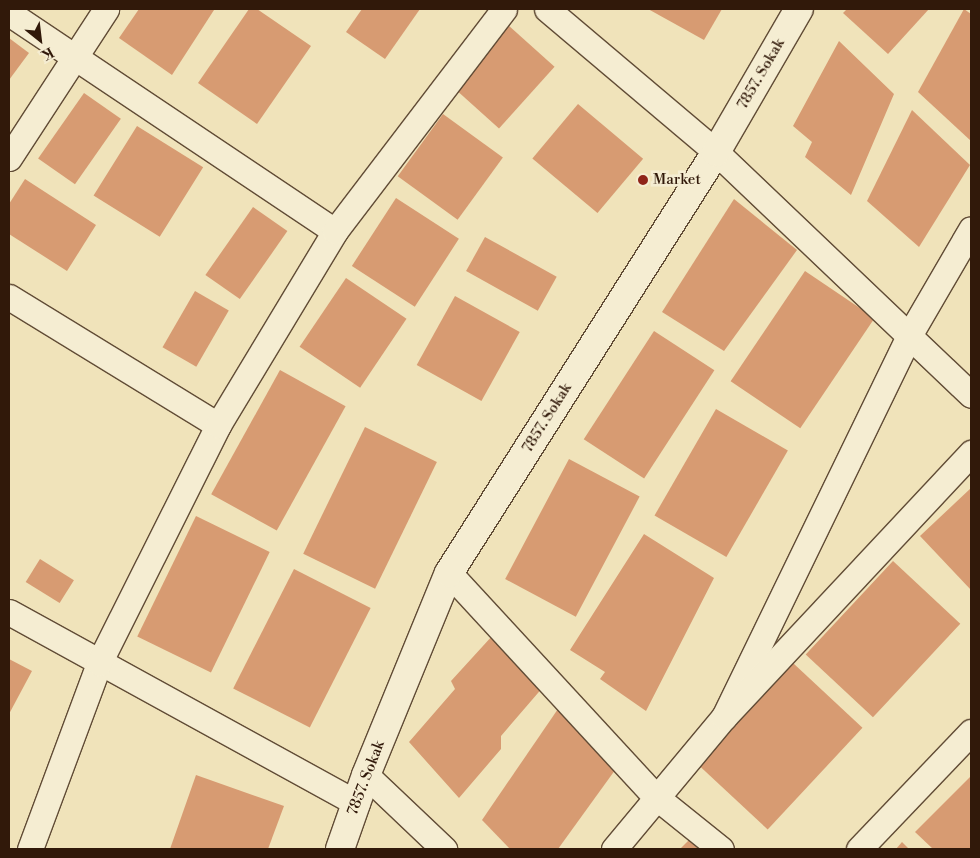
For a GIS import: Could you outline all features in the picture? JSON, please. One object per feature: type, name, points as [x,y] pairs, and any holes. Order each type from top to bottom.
[{"type":"street","points":[[9,158],[74,54],[106,9]]},
{"type":"street","points":[[30,849],[99,663],[218,425],[335,231],[504,9]]},
{"type":"street","points":[[547,9],[716,152],[910,334],[971,395]]},
{"type":"street","name":"7857. Sokak","points":[[340,849],[366,775],[449,573],[716,152],[799,9]]},
{"type":"street","points":[[9,13],[74,54],[335,231]]},
{"type":"street","points":[[724,717],[910,334],[971,229]]},
{"type":"street","points":[[9,297],[218,425]]},
{"type":"street","points":[[614,849],[724,717],[971,453]]},
{"type":"street","points":[[449,573],[656,797],[721,849]]},
{"type":"street","points":[[9,612],[357,803]]},
{"type":"street","points":[[859,849],[970,735]]},
{"type":"street","points":[[366,775],[444,849]]},
{"type":"building","points":[[139,9],[214,10],[172,75],[119,38]]},
{"type":"building","points":[[249,9],[257,9],[311,46],[257,124],[198,83]]},
{"type":"building","points":[[362,9],[420,9],[385,59],[346,32]]},
{"type":"building","points":[[648,9],[722,9],[704,40]]},
{"type":"building","points":[[847,9],[929,9],[888,54],[843,13]]},
{"type":"building","points":[[964,9],[971,14],[971,141],[918,92]]},
{"type":"building","points":[[507,24],[555,67],[499,129],[451,86]]},
{"type":"building","points":[[9,38],[29,53],[9,80]]},
{"type":"building","points":[[839,41],[894,94],[851,195],[805,157],[812,142],[793,126]]},
{"type":"building","points":[[84,93],[121,119],[75,184],[38,159]]},
{"type":"building","points":[[578,104],[643,159],[597,213],[532,158]]},
{"type":"building","points":[[912,110],[970,165],[919,247],[867,201]]},
{"type":"building","points":[[443,114],[503,157],[458,220],[398,176]]},
{"type":"building","points":[[137,126],[203,167],[160,237],[94,196]]},
{"type":"building","points":[[25,179],[96,225],[67,271],[9,234],[9,204]]},
{"type":"building","points":[[396,198],[459,239],[415,307],[352,266]]},
{"type":"building","points":[[734,199],[797,250],[724,351],[662,312]]},
{"type":"building","points":[[253,207],[287,231],[240,299],[205,275]]},
{"type":"building","points":[[485,237],[557,277],[538,311],[466,271]]},
{"type":"building","points":[[805,271],[875,318],[800,428],[731,381]]},
{"type":"building","points":[[346,278],[407,319],[360,388],[300,347]]},
{"type":"building","points":[[195,291],[229,310],[196,367],[162,347]]},
{"type":"building","points":[[455,296],[520,332],[481,401],[417,365]]},
{"type":"building","points":[[654,331],[714,370],[644,478],[584,439]]},
{"type":"building","points":[[280,370],[346,406],[277,531],[211,494]]},
{"type":"building","points":[[716,409],[788,450],[726,557],[654,516]]},
{"type":"building","points":[[365,427],[437,462],[375,589],[303,554]]},
{"type":"building","points":[[569,459],[640,497],[576,617],[505,579]]},
{"type":"building","points":[[971,488],[971,590],[920,536]]},
{"type":"building","points":[[196,516],[270,552],[211,672],[137,636]]},
{"type":"building","points":[[644,534],[714,578],[646,711],[600,679],[605,672],[570,650]]},
{"type":"building","points":[[40,559],[74,580],[60,603],[26,582]]},
{"type":"building","points":[[893,561],[960,624],[873,717],[806,655]]},
{"type":"building","points":[[294,569],[371,608],[310,727],[233,688]]},
{"type":"building","points":[[493,635],[544,686],[501,736],[501,749],[459,798],[409,742],[455,689],[451,681]]},
{"type":"building","points":[[9,659],[32,671],[9,714]]},
{"type":"building","points":[[793,663],[862,728],[768,829],[698,765]]},
{"type":"building","points":[[560,706],[618,766],[558,849],[510,849],[482,820]]},
{"type":"building","points":[[196,775],[284,806],[268,849],[170,849]]},
{"type":"building","points":[[971,776],[971,847],[969,849],[933,849],[915,832]]},
{"type":"building","points":[[689,840],[699,849],[680,849]]},
{"type":"building","points":[[902,842],[909,849],[896,849]]},
{"type":"place","name":"Market","points":[[643,180]]}]
